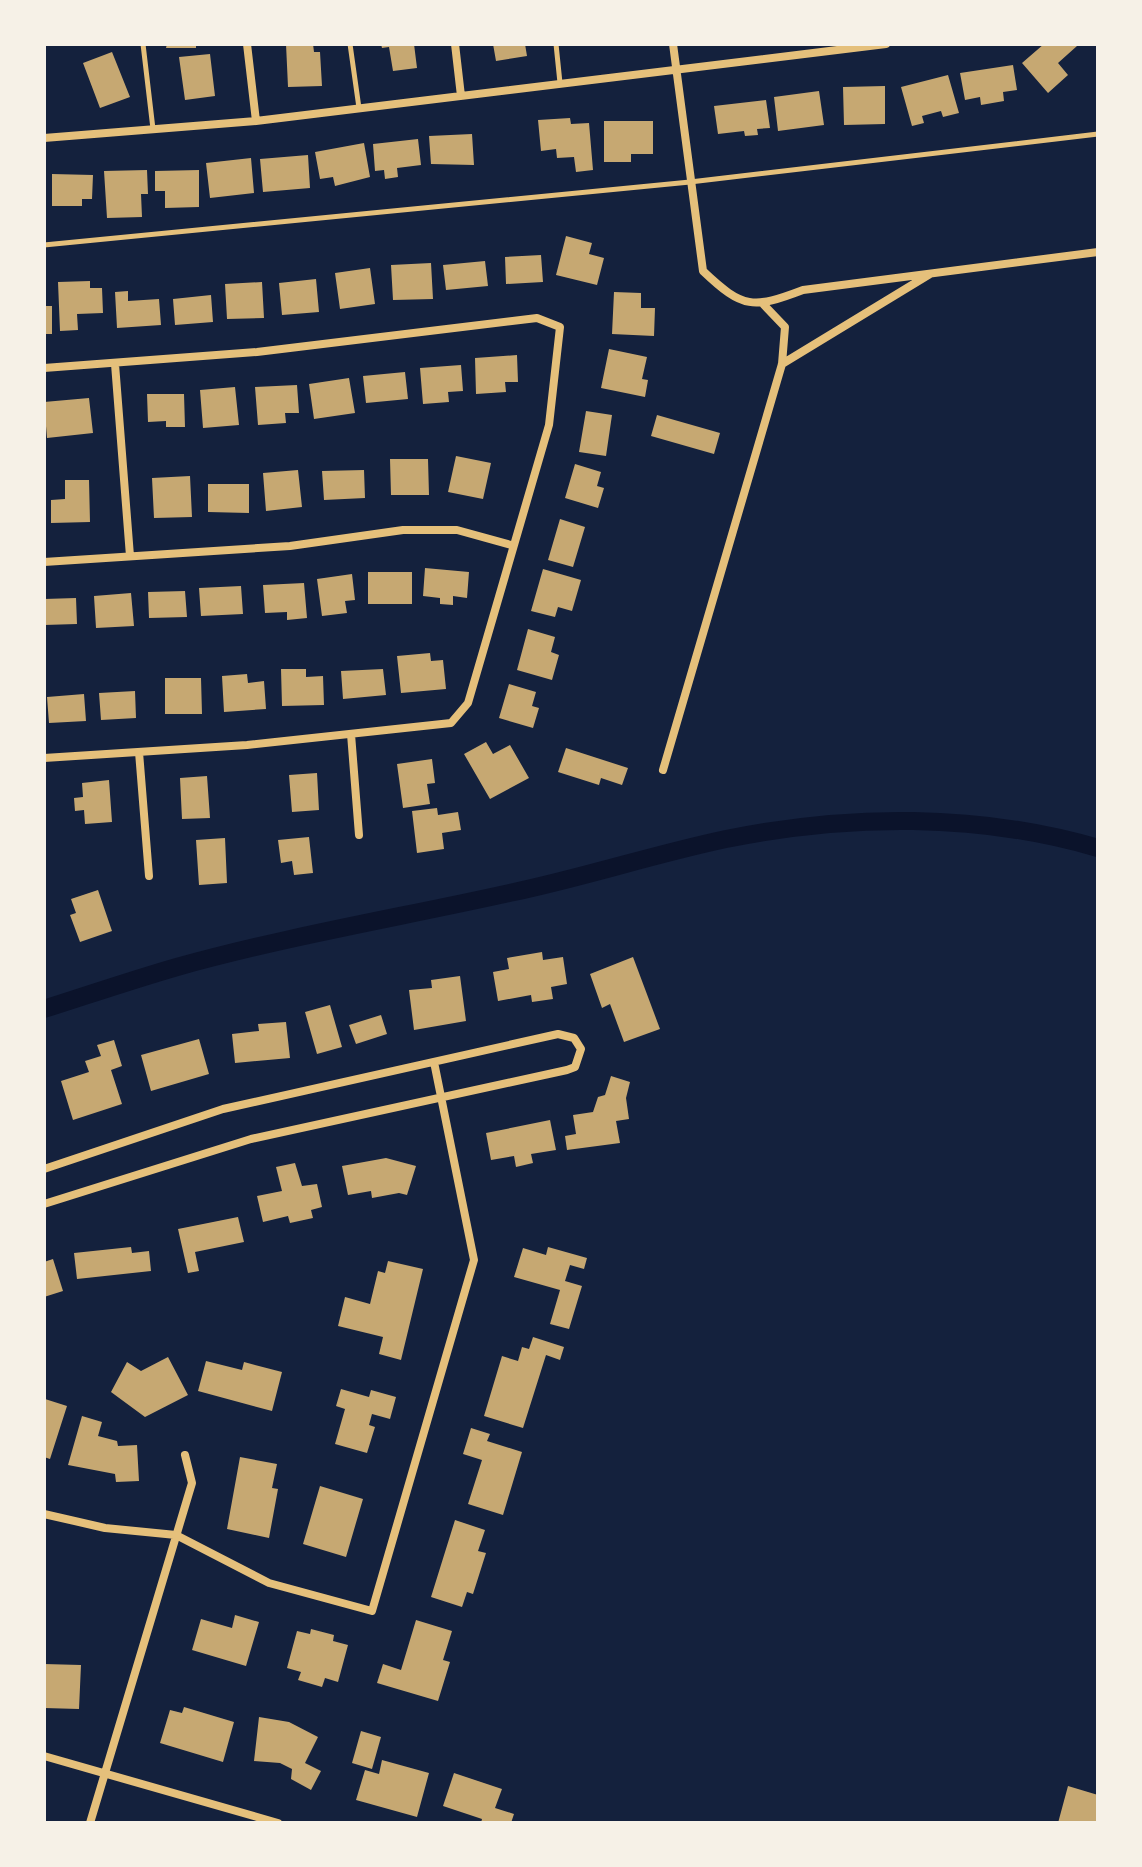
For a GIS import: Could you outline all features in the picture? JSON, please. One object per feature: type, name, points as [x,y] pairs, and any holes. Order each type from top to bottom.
[{"type":"street","points":[[247,44],[256,121]]},
{"type":"street","points":[[455,44],[461,96]]},
{"type":"street","points":[[663,770],[782,364],[785,327],[764,305],[727,294],[703,271],[673,44]]},
{"type":"street","points":[[44,138],[256,121],[886,44]]},
{"type":"street","points":[[764,305],[803,290],[1098,252]]},
{"type":"street","points":[[782,364],[934,271]]},
{"type":"street","points":[[44,368],[257,352],[537,318],[560,327],[549,425],[511,545],[468,703],[451,723],[44,758]]},
{"type":"street","points":[[115,364],[130,556]]},
{"type":"street","points":[[44,562],[290,546],[403,530],[457,530],[511,545]]},
{"type":"street","points":[[351,734],[359,835]]},
{"type":"street","points":[[139,752],[149,876]]},
{"type":"street","points":[[44,1169],[223,1109],[558,1034],[574,1038],[581,1049],[575,1067],[567,1070],[441,1095],[251,1139],[44,1204]]},
{"type":"street","points":[[44,1514],[105,1528],[176,1535],[269,1583],[372,1611],[474,1260],[434,1062]]},
{"type":"street","points":[[90,1823],[192,1483],[185,1455]]},
{"type":"street","points":[[44,1756],[278,1823]]},
{"type":"lane","points":[[143,44],[153,130]]},
{"type":"lane","points":[[350,44],[359,108]]},
{"type":"lane","points":[[556,44],[560,83]]},
{"type":"lane","points":[[44,245],[690,182],[1098,134]]},
{"type":"building","points":[[167,44],[196,44],[196,48],[166,48]]},
{"type":"building","points":[[286,44],[313,44],[314,52],[320,52],[322,86],[288,87]]},
{"type":"building","points":[[381,44],[414,44],[417,68],[393,71],[389,47],[382,48]]},
{"type":"building","points":[[493,44],[525,44],[527,56],[496,61]]},
{"type":"building","points":[[1044,44],[1077,46],[1058,63],[1068,75],[1048,93],[1022,63]]},
{"type":"building","points":[[112,52],[130,97],[100,108],[83,63]]},
{"type":"building","points":[[210,54],[215,96],[185,100],[179,57]]},
{"type":"building","points":[[1013,65],[1017,90],[1003,92],[1004,101],[981,105],[980,97],[965,100],[960,73]]},
{"type":"building","points":[[948,75],[959,113],[943,117],[941,111],[922,116],[924,123],[912,126],[901,87]]},
{"type":"building","points":[[885,86],[885,124],[844,125],[843,87]]},
{"type":"building","points":[[819,91],[824,125],[778,131],[774,97]]},
{"type":"building","points":[[766,100],[770,128],[757,129],[758,135],[745,136],[744,131],[718,134],[714,106]]},
{"type":"building","points":[[570,118],[571,124],[589,123],[593,170],[576,172],[574,157],[557,158],[556,149],[541,151],[538,120]]},
{"type":"building","points":[[604,121],[653,121],[653,154],[631,154],[631,162],[604,162]]},
{"type":"building","points":[[472,134],[474,165],[431,164],[429,136]]},
{"type":"building","points":[[418,139],[421,165],[397,168],[398,177],[385,179],[384,170],[375,171],[373,144]]},
{"type":"building","points":[[364,143],[370,177],[335,186],[333,177],[320,179],[315,152]]},
{"type":"building","points":[[308,155],[310,188],[263,192],[260,159]]},
{"type":"building","points":[[251,158],[254,193],[210,198],[206,163]]},
{"type":"building","points":[[147,170],[148,194],[141,194],[142,217],[107,218],[104,171]]},
{"type":"building","points":[[199,170],[199,207],[165,208],[165,191],[155,191],[155,171]]},
{"type":"building","points":[[52,174],[93,175],[92,199],[82,199],[82,206],[52,206]]},
{"type":"building","points":[[566,236],[592,243],[589,254],[604,258],[597,285],[556,275]]},
{"type":"building","points":[[541,255],[543,282],[506,284],[505,257]]},
{"type":"building","points":[[485,261],[488,286],[446,290],[443,265]]},
{"type":"building","points":[[431,263],[433,299],[393,300],[391,265]]},
{"type":"building","points":[[370,268],[375,304],[340,309],[335,273]]},
{"type":"building","points":[[316,279],[319,312],[282,315],[279,283]]},
{"type":"building","points":[[90,281],[90,288],[102,288],[103,313],[77,314],[78,330],[60,331],[58,282]]},
{"type":"building","points":[[262,282],[264,318],[227,319],[225,284]]},
{"type":"building","points":[[128,291],[128,301],[159,299],[161,325],[117,328],[115,292]]},
{"type":"building","points":[[614,292],[641,293],[641,308],[655,308],[654,336],[612,334]]},
{"type":"building","points":[[211,295],[213,322],[175,325],[173,299]]},
{"type":"building","points":[[44,306],[52,306],[52,334],[44,334]]},
{"type":"building","points":[[609,349],[647,357],[642,379],[648,380],[645,397],[601,388]]},
{"type":"building","points":[[517,355],[518,382],[505,382],[506,392],[476,394],[475,358]]},
{"type":"building","points":[[461,365],[463,391],[448,392],[449,402],[423,404],[420,368]]},
{"type":"building","points":[[405,372],[408,399],[366,403],[363,376]]},
{"type":"building","points":[[349,378],[355,413],[314,419],[309,384]]},
{"type":"building","points":[[297,385],[299,413],[285,413],[286,423],[258,425],[255,387]]},
{"type":"building","points":[[235,387],[239,425],[203,428],[200,390]]},
{"type":"building","points":[[147,394],[184,394],[185,427],[166,427],[166,421],[148,422]]},
{"type":"building","points":[[89,398],[93,433],[47,438],[44,402]]},
{"type":"building","points":[[586,411],[612,415],[606,456],[579,452]]},
{"type":"building","points":[[657,415],[720,433],[714,454],[651,436]]},
{"type":"building","points":[[456,456],[491,463],[483,499],[448,492]]},
{"type":"building","points":[[390,459],[428,459],[429,495],[391,495]]},
{"type":"building","points":[[575,464],[601,472],[597,486],[604,488],[598,508],[565,498]]},
{"type":"building","points":[[298,470],[302,507],[266,511],[263,473]]},
{"type":"building","points":[[364,470],[365,498],[324,500],[322,471]]},
{"type":"building","points":[[190,476],[192,517],[154,518],[152,478]]},
{"type":"building","points":[[65,480],[89,480],[90,522],[51,523],[51,500],[65,499]]},
{"type":"building","points":[[208,484],[249,484],[249,513],[208,512]]},
{"type":"building","points":[[560,519],[585,527],[573,567],[548,560]]},
{"type":"building","points":[[425,568],[469,572],[467,598],[453,596],[453,605],[440,604],[440,598],[423,596]]},
{"type":"building","points":[[543,569],[581,580],[572,611],[558,607],[555,617],[531,611]]},
{"type":"building","points":[[368,572],[412,572],[412,604],[368,604]]},
{"type":"building","points":[[352,574],[355,600],[345,601],[347,613],[322,616],[317,579]]},
{"type":"building","points":[[304,583],[307,618],[287,620],[287,612],[265,613],[263,585]]},
{"type":"building","points":[[241,586],[243,614],[201,616],[199,588]]},
{"type":"building","points":[[185,591],[187,617],[149,618],[148,592]]},
{"type":"building","points":[[131,593],[134,626],[96,628],[94,596]]},
{"type":"building","points":[[76,598],[77,624],[44,625],[44,599]]},
{"type":"building","points":[[528,629],[555,637],[551,652],[559,655],[552,680],[517,670]]},
{"type":"building","points":[[430,653],[431,661],[443,660],[446,689],[401,693],[397,656]]},
{"type":"building","points":[[281,669],[306,669],[306,677],[323,676],[324,705],[282,706]]},
{"type":"building","points":[[383,669],[386,695],[343,699],[341,671]]},
{"type":"building","points":[[247,674],[248,683],[264,681],[266,709],[224,712],[222,676]]},
{"type":"building","points":[[165,678],[201,678],[202,714],[165,714]]},
{"type":"building","points":[[509,684],[536,692],[532,706],[539,708],[533,728],[499,718]]},
{"type":"building","points":[[135,691],[136,718],[101,720],[99,693]]},
{"type":"building","points":[[84,694],[86,721],[49,723],[47,697]]},
{"type":"building","points":[[486,742],[493,754],[510,745],[529,778],[490,799],[464,754]]},
{"type":"building","points":[[566,748],[628,768],[622,785],[601,778],[599,785],[558,772]]},
{"type":"building","points":[[432,759],[435,783],[427,784],[430,804],[403,808],[397,764]]},
{"type":"building","points":[[317,773],[319,810],[292,812],[289,775]]},
{"type":"building","points":[[207,776],[210,818],[182,819],[180,778]]},
{"type":"building","points":[[109,780],[112,822],[85,824],[84,810],[75,811],[74,798],[83,797],[82,783]]},
{"type":"building","points":[[437,808],[438,815],[458,812],[461,830],[442,833],[444,849],[417,853],[412,811]]},
{"type":"building","points":[[309,837],[313,873],[294,875],[292,861],[281,863],[278,840]]},
{"type":"building","points":[[225,838],[227,883],[199,885],[196,840]]},
{"type":"building","points":[[98,890],[112,931],[80,942],[70,915],[76,913],[71,899]]},
{"type":"building","points":[[542,952],[543,960],[563,957],[567,984],[551,987],[553,999],[532,1002],[531,995],[498,1001],[493,972],[509,969],[507,958]]},
{"type":"building","points":[[633,957],[660,1029],[624,1042],[610,1004],[602,1008],[590,974]]},
{"type":"building","points":[[460,976],[466,1021],[414,1030],[409,990],[432,988],[431,980]]},
{"type":"building","points":[[330,1005],[342,1047],[317,1054],[305,1012]]},
{"type":"building","points":[[381,1015],[387,1034],[356,1044],[349,1025]]},
{"type":"building","points":[[286,1022],[290,1058],[235,1063],[232,1034],[259,1031],[258,1024]]},
{"type":"building","points":[[199,1039],[209,1074],[151,1091],[141,1055]]},
{"type":"building","points":[[114,1040],[122,1066],[111,1070],[122,1104],[73,1120],[61,1081],[89,1072],[85,1061],[101,1056],[97,1045]]},
{"type":"building","points":[[611,1076],[630,1082],[626,1098],[629,1119],[616,1121],[620,1143],[567,1150],[565,1136],[576,1134],[573,1115],[593,1112],[598,1097],[605,1095]]},
{"type":"building","points":[[550,1120],[556,1150],[531,1154],[533,1163],[516,1167],[514,1156],[491,1160],[486,1133]]},
{"type":"building","points":[[386,1158],[416,1166],[407,1195],[399,1193],[372,1198],[371,1191],[348,1195],[342,1166]]},
{"type":"building","points":[[295,1163],[302,1186],[317,1184],[322,1207],[311,1210],[313,1218],[290,1223],[288,1216],[263,1222],[257,1196],[282,1191],[276,1167]]},
{"type":"building","points":[[238,1217],[244,1242],[195,1252],[199,1271],[188,1273],[178,1229]]},
{"type":"building","points":[[131,1247],[132,1253],[149,1251],[151,1271],[77,1279],[74,1253]]},
{"type":"building","points":[[548,1247],[587,1258],[584,1269],[570,1265],[565,1281],[582,1286],[569,1329],[550,1324],[560,1290],[514,1277],[523,1248],[546,1255]]},
{"type":"building","points":[[53,1259],[63,1291],[44,1297],[44,1262]]},
{"type":"building","points":[[388,1261],[423,1269],[401,1360],[379,1354],[383,1337],[338,1326],[345,1297],[370,1304],[378,1271],[385,1273]]},
{"type":"building","points":[[533,1337],[564,1347],[560,1360],[546,1355],[523,1428],[484,1416],[502,1356],[518,1361],[522,1347],[529,1349]]},
{"type":"building","points":[[168,1357],[188,1395],[145,1417],[111,1392],[127,1362],[141,1371]]},
{"type":"building","points":[[206,1361],[242,1370],[244,1362],[282,1372],[272,1411],[198,1391]]},
{"type":"building","points":[[341,1389],[369,1397],[371,1390],[396,1397],[390,1419],[372,1414],[369,1425],[375,1427],[367,1453],[335,1444],[345,1409],[336,1406]]},
{"type":"building","points":[[45,1399],[67,1406],[50,1459],[44,1457]]},
{"type":"building","points":[[82,1416],[102,1422],[98,1436],[117,1441],[118,1446],[137,1445],[139,1481],[116,1482],[115,1474],[68,1465]]},
{"type":"building","points":[[471,1428],[490,1434],[487,1441],[522,1452],[503,1515],[468,1504],[482,1460],[463,1454]]},
{"type":"building","points":[[240,1457],[277,1464],[272,1488],[278,1489],[269,1538],[227,1529]]},
{"type":"building","points":[[320,1486],[363,1499],[346,1557],[303,1544]]},
{"type":"building","points":[[455,1520],[485,1530],[478,1551],[486,1553],[473,1594],[467,1592],[462,1607],[431,1597]]},
{"type":"building","points":[[235,1615],[259,1622],[246,1666],[192,1650],[201,1619],[232,1628]]},
{"type":"building","points":[[416,1620],[452,1631],[443,1660],[450,1662],[438,1701],[377,1683],[383,1664],[401,1670]]},
{"type":"building","points":[[311,1629],[334,1635],[333,1641],[348,1645],[338,1682],[325,1678],[322,1687],[298,1680],[301,1672],[287,1668],[297,1631],[310,1634]]},
{"type":"building","points":[[44,1664],[81,1665],[79,1709],[44,1708]]},
{"type":"building","points":[[184,1707],[234,1722],[223,1762],[160,1743],[170,1710],[182,1713]]},
{"type":"building","points":[[259,1717],[289,1722],[318,1737],[305,1763],[321,1771],[311,1790],[291,1779],[292,1769],[280,1763],[254,1761]]},
{"type":"building","points":[[361,1731],[381,1737],[372,1769],[352,1763]]},
{"type":"building","points":[[382,1760],[429,1773],[417,1817],[356,1800],[365,1770],[379,1774]]},
{"type":"building","points":[[454,1773],[502,1789],[495,1808],[514,1814],[511,1823],[481,1823],[482,1819],[443,1806]]},
{"type":"building","points":[[1068,1786],[1098,1795],[1098,1823],[1058,1823]]},
{"type":"waterway","points":[[44,1009],[219,956],[541,886],[699,845],[772,831],[866,822],[960,823],[1007,828],[1098,848]]}]
